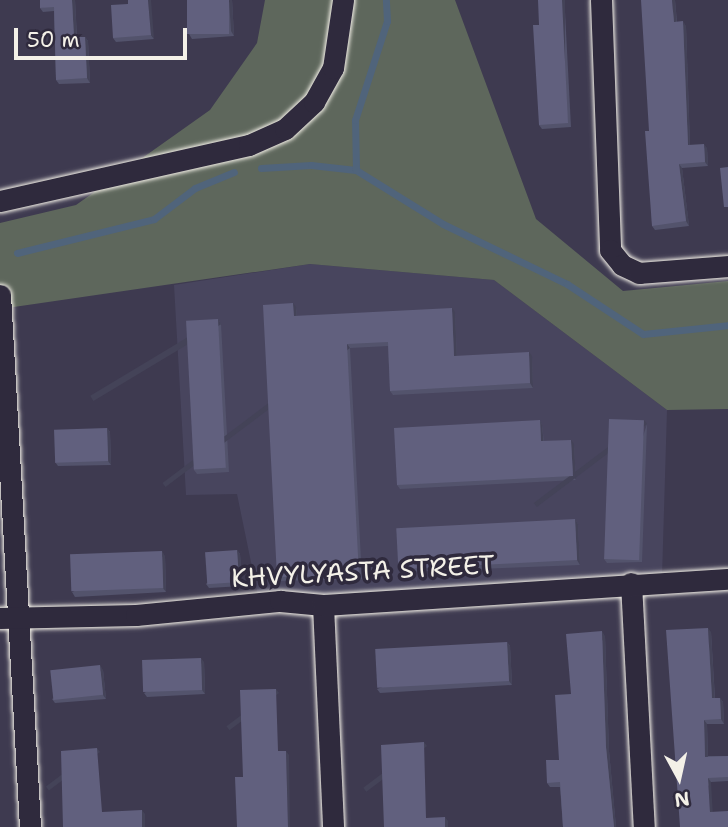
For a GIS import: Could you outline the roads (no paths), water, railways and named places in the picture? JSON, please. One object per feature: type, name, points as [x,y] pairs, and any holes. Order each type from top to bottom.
[{"type":"street","points":[[0,201],[249,145],[285,129],[314,103],[333,68],[343,0]]},
{"type":"street","points":[[601,0],[610,250],[622,265],[639,273],[728,265]]},
{"type":"street","points":[[0,295],[8,618],[30,827]]},
{"type":"street","name":"KHVYLYASTA STREET","points":[[8,618],[136,615],[280,601],[323,604],[728,579]]},
{"type":"street","points":[[631,583],[644,827]]},
{"type":"street","points":[[323,604],[333,827]]},
{"type":"waterway","points":[[356,170],[355,120],[387,21],[386,0]]},
{"type":"waterway","points":[[261,168],[311,165],[356,170],[443,224],[567,284],[643,334],[728,325]]},
{"type":"waterway","points":[[17,253],[154,219],[195,188],[234,172]]}]
